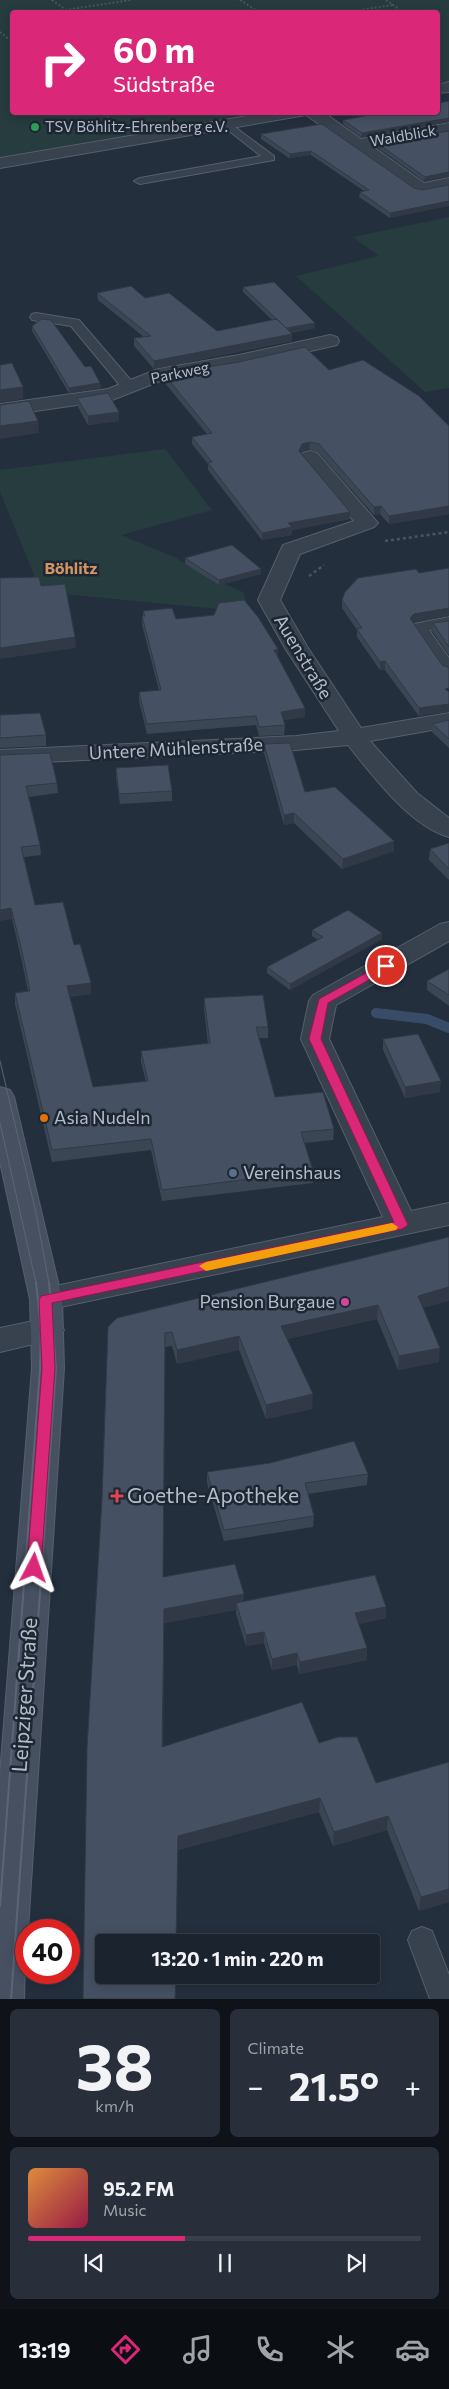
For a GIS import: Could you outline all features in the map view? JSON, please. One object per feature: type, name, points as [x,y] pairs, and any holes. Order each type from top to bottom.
[{"type":"street","points":[[0,163],[283,115]]},
{"type":"street","name":"Waldblick","points":[[316,115],[421,188],[449,182]]},
{"type":"street","name":"Waldblick","points":[[357,144],[449,128]]},
{"type":"street","name":"Parkweg","points":[[0,410],[112,394],[158,375],[239,361],[330,341]]},
{"type":"street","name":"Auenstraße","points":[[310,457],[367,523],[291,550],[269,600],[280,622],[352,737],[406,796],[429,817],[449,829]]},
{"type":"street","name":"Untere Mühlenstraße","points":[[0,757],[296,743],[352,737],[449,720]]},
{"type":"street","points":[[402,1225],[315,1039],[323,1001],[449,930]]},
{"type":"street","name":"Leipziger Straße","points":[[0,1097],[47,1314],[48,1368],[4,1927],[3,1999]]},
{"type":"street","points":[[0,1340],[47,1314],[449,1214]]},
{"type":"lane","points":[[140,181],[270,158],[228,124]]},
{"type":"lane","points":[[36,317],[75,323],[129,387]]},
{"type":"lane","points":[[449,622],[419,627],[449,669]]},
{"type":"lane","points":[[422,1940],[444,1999]]},
{"type":"path","points":[[52,0],[65,10],[131,0]]},
{"type":"path","points":[[240,0],[256,10]]},
{"type":"path","points":[[386,0],[400,10]]},
{"type":"path","points":[[360,10],[393,5]]},
{"type":"path","points":[[0,32],[10,40]]},
{"type":"path","points":[[384,541],[449,532]]},
{"type":"path","points":[[280,622],[306,578],[326,563]]},
{"type":"green space","points":[[0,0],[449,0],[449,81],[440,83],[440,10],[10,10],[10,115],[248,115],[0,157]]},
{"type":"green space","points":[[449,217],[449,388],[425,392],[296,276],[379,256],[353,237]]},
{"type":"green space","points":[[165,449],[212,510],[121,535],[174,557],[202,574],[243,592],[250,612],[41,592],[0,492],[0,470]]},
{"type":"building","points":[[449,101],[449,118],[362,133],[343,120],[369,115],[440,115],[440,103]]},
{"type":"building","points":[[322,124],[414,188],[422,190],[449,185],[449,201],[390,213],[360,192],[369,190],[311,151],[290,154],[261,134]]},
{"type":"building","points":[[449,131],[449,172],[425,177],[377,143]]},
{"type":"building","points":[[274,282],[315,323],[286,328],[243,287]]},
{"type":"building","points":[[131,286],[145,298],[169,293],[217,331],[277,319],[292,334],[154,361],[134,338],[151,336],[97,293]]},
{"type":"building","points":[[42,319],[51,320],[85,367],[91,366],[100,383],[69,388],[32,326]]},
{"type":"building","points":[[305,347],[329,370],[363,360],[419,396],[449,426],[449,506],[389,516],[381,506],[374,507],[319,444],[310,442],[302,444],[299,451],[350,512],[288,523],[292,527],[262,533],[208,463],[212,462],[192,437],[212,433],[164,374],[239,362]]},
{"type":"building","points":[[12,363],[23,387],[0,390],[0,365]]},
{"type":"building","points":[[108,393],[119,412],[88,416],[77,398]]},
{"type":"building","points":[[29,401],[38,421],[0,426],[0,405]]},
{"type":"building","points":[[232,545],[261,569],[219,580],[185,558]]},
{"type":"building","points":[[449,568],[449,608],[414,614],[410,618],[442,665],[449,668],[449,688],[445,689],[449,692],[449,704],[419,708],[385,661],[380,662],[357,629],[362,628],[342,600],[345,592],[358,578],[416,569],[419,573]]},
{"type":"building","points":[[39,577],[41,586],[65,584],[75,637],[0,648],[0,578]]},
{"type":"building","points":[[244,600],[258,617],[278,649],[274,650],[305,708],[281,712],[285,725],[259,727],[256,716],[147,724],[139,692],[161,690],[142,616],[145,616],[143,611],[172,608],[176,619],[214,615],[219,603]]},
{"type":"building","points":[[449,621],[449,647],[433,623]]},
{"type":"building","points":[[40,713],[46,735],[0,738],[0,715]]},
{"type":"building","points":[[449,720],[449,739],[433,724]]},
{"type":"building","points":[[290,743],[305,792],[335,787],[394,841],[343,859],[294,813],[284,815],[264,744]]},
{"type":"building","points":[[50,753],[57,783],[26,786],[40,845],[21,847],[35,905],[63,902],[74,945],[80,944],[91,983],[67,986],[93,1087],[148,1081],[141,1051],[210,1043],[204,998],[263,995],[268,1027],[256,1027],[275,1097],[323,1092],[334,1129],[301,1132],[313,1171],[162,1190],[151,1139],[52,1150],[15,993],[30,991],[22,951],[11,908],[0,910],[0,755]]},
{"type":"building","points":[[168,765],[172,791],[119,794],[116,768]]},
{"type":"building","points":[[449,843],[449,869],[430,849]]},
{"type":"building","points":[[348,910],[382,933],[290,984],[267,967],[323,937],[312,930]]},
{"type":"building","points":[[449,969],[449,995],[427,981]]},
{"type":"building","points":[[418,1034],[441,1081],[405,1087],[383,1039]]},
{"type":"building","points":[[449,1237],[449,1287],[418,1296],[440,1348],[399,1356],[378,1305],[281,1326],[313,1394],[266,1405],[239,1336],[177,1350],[172,1332],[165,1333],[163,1577],[235,1564],[244,1594],[164,1609],[162,1747],[302,1702],[319,1743],[338,1737],[357,1737],[376,1783],[449,1762],[449,1889],[421,1897],[388,1816],[334,1832],[320,1798],[178,1836],[176,1934],[95,1934],[95,1984],[176,1984],[175,1999],[83,1999],[87,1748],[102,1499],[108,1327],[117,1318]]},
{"type":"building","points":[[354,1441],[368,1474],[305,1483],[314,1516],[224,1530],[207,1472],[270,1463]]},
{"type":"building","points":[[375,1575],[386,1607],[355,1613],[367,1648],[300,1662],[297,1653],[272,1659],[264,1632],[246,1635],[236,1603]]},
{"type":"waterway","points":[[376,1013],[427,1019],[449,1028]]},
{"type":"tram line","points":[[0,1061],[36,1213],[49,1283]]},
{"type":"tram line","points":[[0,1123],[36,1283]]},
{"type":"tram line","points":[[0,1906],[40,1369],[41,1329],[36,1282]]},
{"type":"tram line","points":[[11,1999],[56,1368],[49,1282]]},
{"type":"slow traffic","points":[[206,1266],[392,1227]]},
{"type":"place","name":"TSV Böhlitz-Ehrenberg e.V.","points":[[35,127]]},
{"type":"place","name":"Asia Nudeln","points":[[44,1118]]},
{"type":"place","name":"Vereinshaus","points":[[233,1173]]},
{"type":"place","name":"Pension Burgaue","points":[[345,1302]]},
{"type":"place","name":"Goethe-Apotheke","points":[[117,1496]]},
{"type":"district","name":"Böhlitz","points":[[71,568]]},
{"type":"route","points":[[34,1568],[48,1368],[46,1300],[402,1225],[315,1039],[323,1001],[386,966]]}]
